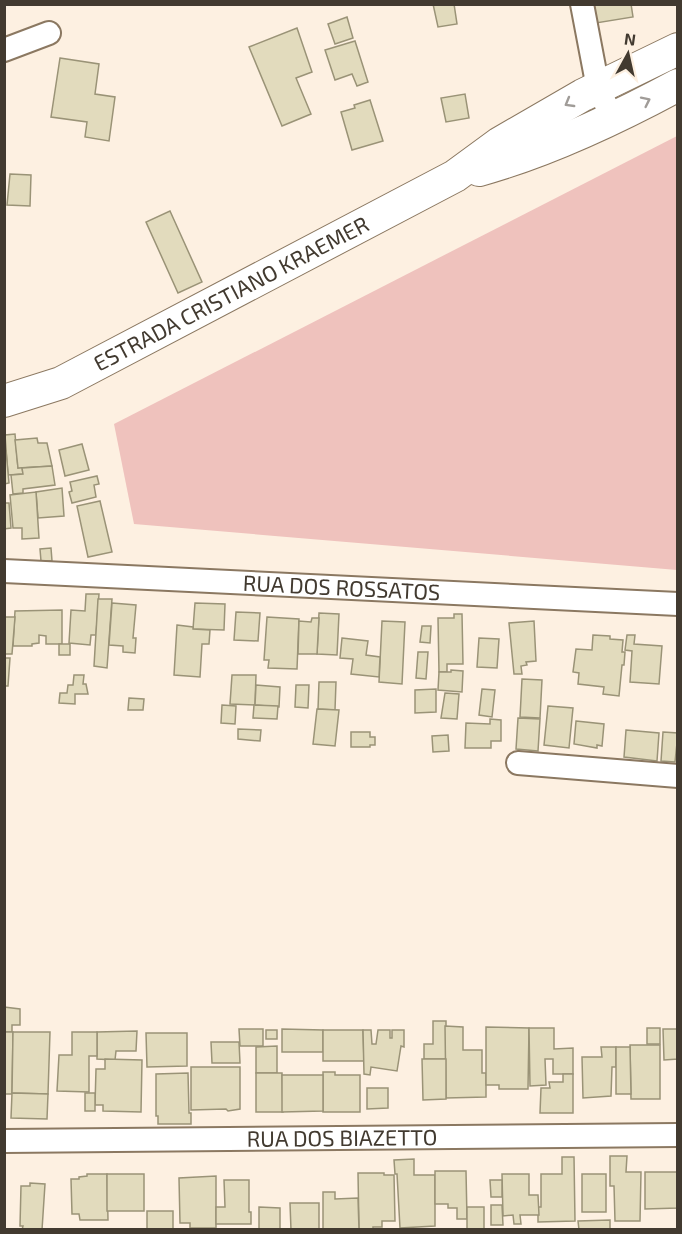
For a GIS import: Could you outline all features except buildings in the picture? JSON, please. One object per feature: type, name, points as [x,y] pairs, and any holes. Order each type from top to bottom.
[{"type":"main road","name":"ESTRADA CRISTIANO KRAEMER","points":[[4,401],[61,383],[455,176],[500,143],[598,88],[678,50]]},
{"type":"main road","name":"ESTRADA CRISTIANO KRAEMER","points":[[455,176],[502,163],[556,144],[678,85]]},
{"type":"street","points":[[582,4],[598,88],[612,117]]},
{"type":"street","points":[[4,50],[49,33]]},
{"type":"street","name":"RUA DOS ROSSATOS","points":[[4,571],[678,604]]},
{"type":"street","points":[[518,763],[678,776]]},
{"type":"street","name":"RUA DOS BIAZETTO","points":[[4,1141],[678,1135]]},
{"type":"shaded area","points":[[677,136],[677,570],[134,524],[114,424]]}]
